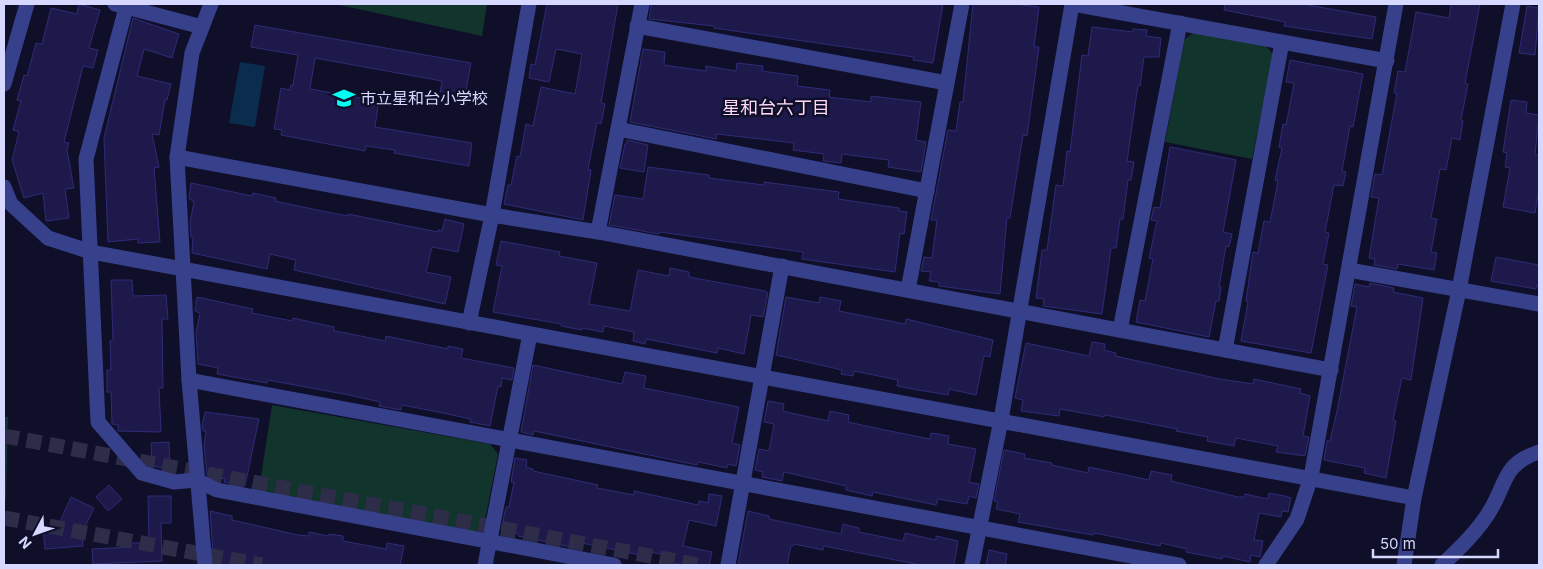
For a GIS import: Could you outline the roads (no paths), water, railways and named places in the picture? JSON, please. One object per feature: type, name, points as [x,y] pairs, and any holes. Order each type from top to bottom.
[{"type":"street","points":[[4,84],[26,4]]},
{"type":"street","points":[[205,565],[196,480],[189,380],[177,157],[192,53],[211,4]]},
{"type":"street","points":[[469,323],[492,215],[529,4]]},
{"type":"street","points":[[598,232],[642,4]]},
{"type":"street","points":[[908,290],[962,4]]},
{"type":"street","points":[[972,565],[1001,420],[1073,4],[1387,61]]},
{"type":"street","points":[[1266,565],[1297,519],[1311,477],[1396,4]]},
{"type":"street","points":[[1404,565],[1414,498],[1459,290],[1512,4]]},
{"type":"street","points":[[202,27],[123,5],[86,159],[98,422],[142,473],[174,482],[196,480],[217,490],[614,565]]},
{"type":"street","points":[[1120,330],[1180,23]]},
{"type":"street","points":[[638,26],[947,84]]},
{"type":"street","points":[[1225,350],[1282,42]]},
{"type":"street","points":[[618,129],[927,191]]},
{"type":"street","points":[[177,157],[492,215],[598,232],[1331,370]]},
{"type":"street","points":[[4,188],[11,204],[48,238],[91,252],[1311,477],[1414,498]]},
{"type":"street","points":[[728,565],[782,266]]},
{"type":"street","points":[[1349,270],[1539,304]]},
{"type":"street","points":[[485,565],[530,334]]},
{"type":"street","points":[[189,380],[508,441],[744,482],[1179,565]]},
{"type":"street","points":[[1442,565],[1460,548],[1491,509],[1505,475],[1527,456],[1539,452]]},
{"type":"water","points":[[240,62],[265,66],[255,127],[229,123]]},
{"type":"tunnel","points":[[4,436],[698,565]]},
{"type":"tunnel","points":[[4,518],[262,565]]},
{"type":"place","name":"市立星和台小学校","points":[[344,98]]},
{"type":"district","name":"星和台六丁目","points":[[776,108]]}]
